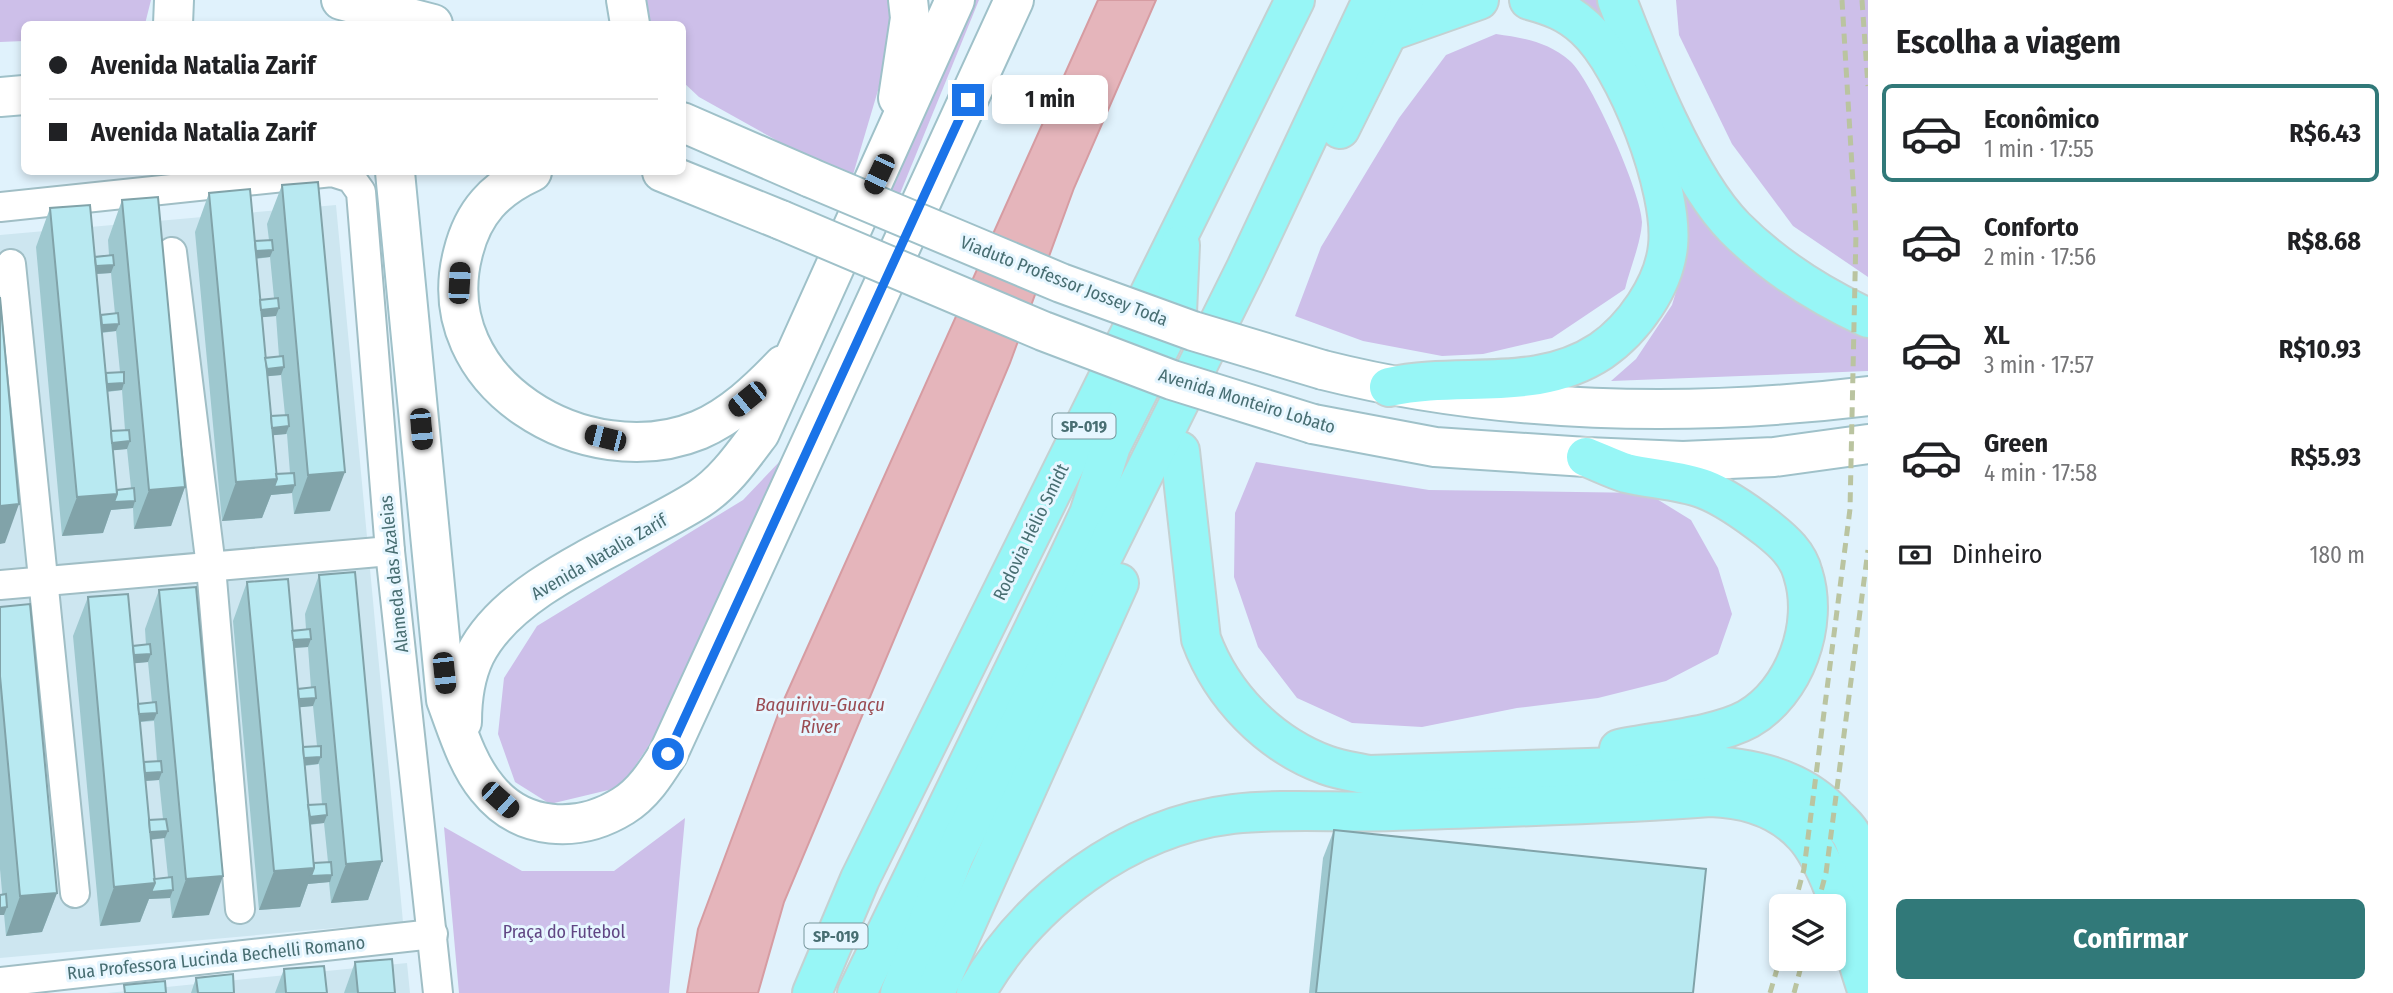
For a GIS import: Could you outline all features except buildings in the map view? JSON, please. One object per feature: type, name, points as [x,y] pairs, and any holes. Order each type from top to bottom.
[{"type":"highway","name":"Rodovia Hélio Smidt","points":[[812,993],[866,866],[1295,0]]},
{"type":"highway","points":[[1388,11],[1479,0]]},
{"type":"highway","points":[[1390,387],[1423,379],[1508,381],[1556,370],[1601,351],[1629,324],[1654,291],[1668,248],[1668,212],[1654,156],[1614,62],[1586,29],[1559,8],[1529,0]]},
{"type":"highway","points":[[1617,0],[1636,48],[1702,186],[1734,227],[1780,267],[1824,298],[1868,318]]},
{"type":"highway","points":[[900,993],[954,856],[1246,268],[1388,11]]},
{"type":"highway","points":[[935,993],[1180,451],[1388,11]]},
{"type":"highway","points":[[857,993],[1065,565],[1088,514],[1111,446],[1177,313],[1181,230]]},
{"type":"highway","points":[[1088,514],[1130,452],[1194,321],[1246,268]]},
{"type":"highway","points":[[1180,451],[1201,639],[1211,666],[1239,706],[1284,744],[1327,765],[1368,775],[1723,765],[1783,780],[1828,808],[1853,836],[1861,863],[1868,912]]},
{"type":"highway","points":[[1482,772],[1707,732],[1748,719],[1776,693],[1797,661],[1805,639],[1807,613],[1804,574],[1790,547],[1766,527],[1704,489],[1624,472],[1586,457]]},
{"type":"highway","points":[[976,993],[1010,942],[1048,902],[1080,876],[1123,850],[1192,822],[1233,814],[1351,813],[1710,796],[1754,803],[1804,834],[1831,884],[1868,993]]},
{"type":"highway","points":[[795,993],[866,866]]},
{"type":"main road","points":[[173,21],[174,0]]},
{"type":"main road","points":[[341,0],[422,21]]},
{"type":"main road","points":[[626,0],[630,21]]},
{"type":"main road","points":[[890,149],[910,18],[908,0]]},
{"type":"main road","name":"Avenida Natalia Zarif","points":[[955,0],[760,433],[734,467],[701,498],[538,589],[501,618],[475,655],[462,698],[462,744],[486,788],[514,813],[558,827],[596,818],[624,806],[651,782],[668,754],[1014,0]]},
{"type":"main road","points":[[0,97],[21,95]]},
{"type":"main road","points":[[686,105],[729,143]]},
{"type":"main road","points":[[686,123],[729,143]]},
{"type":"main road","name":"Viaduto Professor Jossey Toda","points":[[729,143],[1060,283],[1193,331],[1390,387]]},
{"type":"main road","points":[[395,175],[446,700],[462,744]]},
{"type":"main road","points":[[525,175],[509,182],[482,205],[467,238],[460,264],[458,301],[466,337],[484,367],[510,397],[547,420],[584,433],[626,443],[665,440],[700,429],[731,412],[763,386],[799,349]]},
{"type":"main road","name":"Avenida Monteiro Lobato","points":[[669,175],[1069,341],[1172,380],[1313,424],[1435,447],[1683,461],[1761,457],[1868,444]]},
{"type":"main road","points":[[1390,387],[1534,403],[1664,410],[1868,396]]},
{"type":"street","points":[[0,207],[304,175]]},
{"type":"street","name":"Alameda das Azaleias","points":[[342,175],[351,178],[360,192],[390,551],[438,993]]},
{"type":"street","points":[[172,252],[211,567],[240,909]]},
{"type":"street","points":[[11,264],[75,893]]},
{"type":"street","points":[[0,585],[390,551]]},
{"type":"street","name":"Rua Professora Lucinda Bechelli Romano","points":[[0,982],[433,934]]},
{"type":"shaded area","points":[[336,205],[403,922],[0,958],[0,235]]},
{"type":"shaded area","points":[[407,963],[410,993],[107,993]]},
{"type":"green space","points":[[0,0],[151,0],[146,21],[21,21],[21,41],[0,42]]},
{"type":"green space","points":[[641,0],[894,0],[887,60],[852,178],[819,164],[699,97],[686,85],[686,21],[644,21]]},
{"type":"green space","points":[[961,0],[979,0],[897,201],[882,195]]},
{"type":"green space","points":[[1573,0],[1606,0],[1715,210],[1868,331],[1868,371],[1611,381],[1636,359],[1672,305],[1685,262],[1685,208]]},
{"type":"green space","points":[[1676,0],[1868,0],[1868,277],[1793,226],[1732,144],[1679,35]]},
{"type":"green space","points":[[1496,34],[1535,42],[1562,55],[1579,72],[1602,113],[1634,188],[1642,222],[1638,247],[1625,289],[1552,338],[1483,354],[1442,356],[1363,341],[1295,316],[1321,247],[1399,118],[1446,55]]},
{"type":"green space","points":[[781,460],[681,697],[621,787],[550,804],[515,782],[498,734],[504,678],[537,626],[743,500]]},
{"type":"green space","points":[[1256,462],[1429,490],[1647,493],[1691,520],[1718,568],[1732,614],[1718,654],[1666,681],[1598,698],[1517,708],[1422,727],[1352,723],[1297,698],[1258,647],[1234,577],[1235,513]]},
{"type":"green space","name":"Praça do Futebol","points":[[685,818],[669,993],[459,993],[444,827],[522,871],[614,871]]},
{"type":"water","name":"Baquirivu-Guaçu River","points":[[1098,0],[1156,0],[1074,188],[1010,363],[784,902],[758,993],[687,993],[698,929],[782,704]]},
{"type":"railway","points":[[1797,894],[1804,869],[1850,509],[1856,233],[1842,0]]},
{"type":"railway","points":[[1862,0],[1868,86]]},
{"type":"railway","points":[[1820,894],[1826,873],[1868,550]]},
{"type":"railway","points":[[1770,993],[1776,971]]},
{"type":"railway","points":[[1794,993],[1800,971]]},
{"type":"route","points":[[668,754],[968,100]]}]
